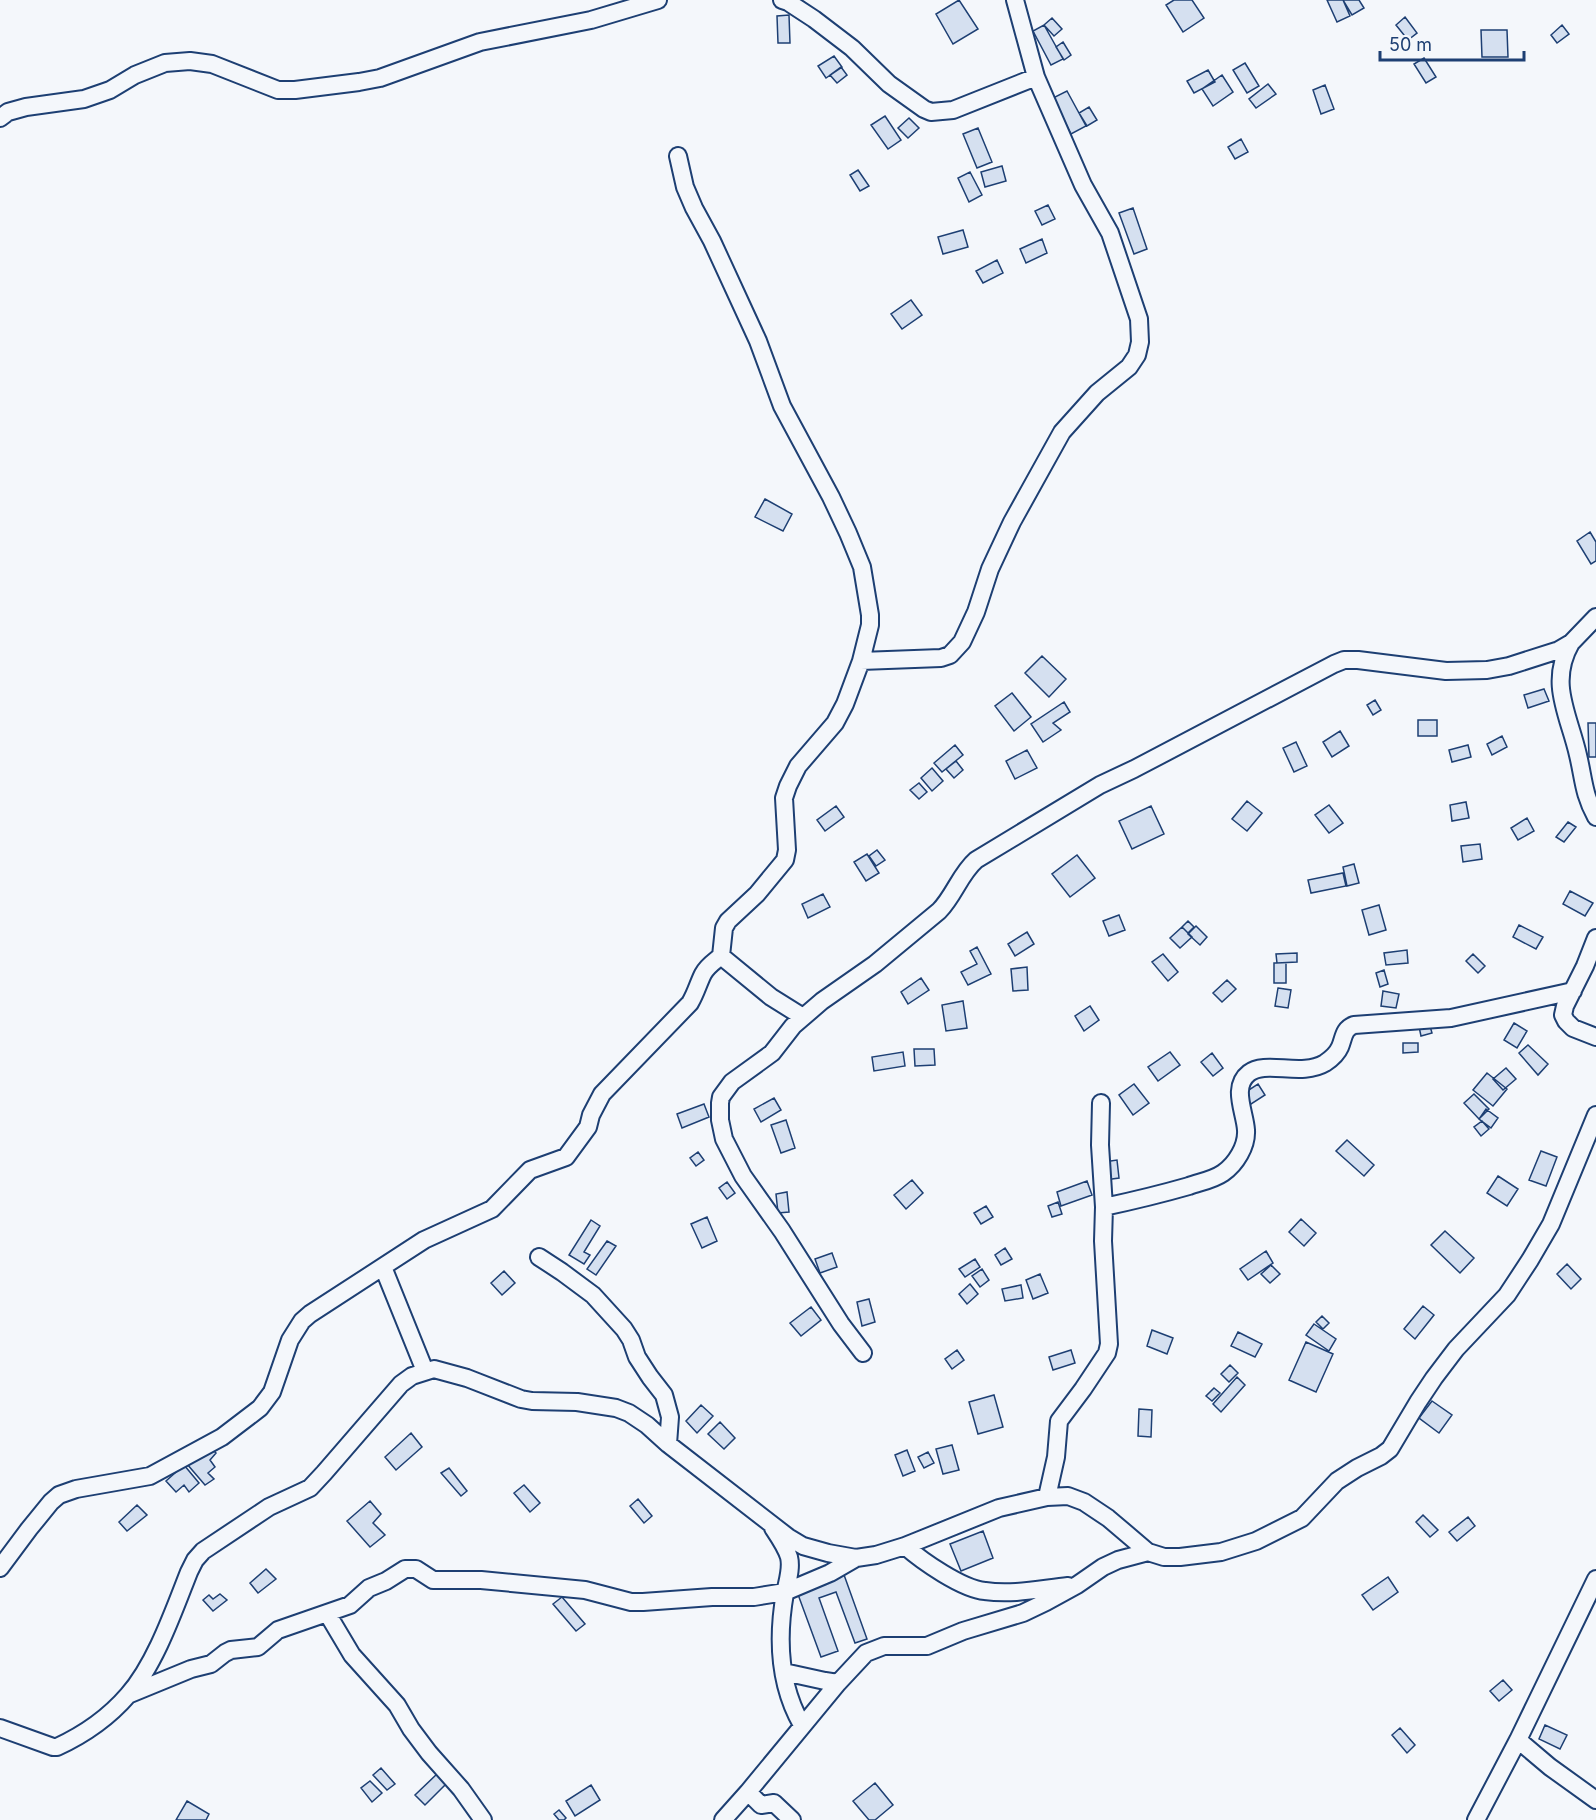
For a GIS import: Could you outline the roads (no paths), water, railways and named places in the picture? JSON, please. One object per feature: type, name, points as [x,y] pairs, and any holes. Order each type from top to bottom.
[{"type":"street","points":[[0,118],[8,112],[26,107],[84,99],[110,90],[135,75],[165,63],[190,61],[212,64],[278,90],[358,82],[380,78],[480,42],[591,20],[658,0]]},
{"type":"street","points":[[782,0],[814,19],[852,48],[889,84],[931,112],[953,110],[1036,77]]},
{"type":"street","points":[[861,661],[941,658],[957,649],[976,612],[990,569],[1012,522],[1062,432],[1097,393],[1129,368],[1137,355],[1140,342],[1139,320],[1110,233],[1083,185],[1036,77],[1015,0]]},
{"type":"street","points":[[0,1568],[29,1529],[59,1495],[76,1489],[150,1476],[222,1437],[260,1408],[272,1392],[290,1340],[310,1314],[424,1240],[492,1209],[530,1170],[566,1157],[588,1127],[597,1101],[602,1094],[690,1003],[704,973],[710,964],[721,956],[724,928],[728,921],[757,894],[785,861],[787,850],[784,798],[788,786],[798,766],[835,723],[845,704],[861,661],[870,626],[870,615],[862,567],[831,497],[782,406],[758,341],[685,187],[678,156]]},
{"type":"street","points":[[863,1353],[841,1324],[782,1231],[743,1176],[724,1139],[720,1120],[720,1103],[725,1090],[732,1082],[772,1053],[793,1026],[822,1001],[875,964],[939,911],[976,860],[1100,784],[1134,769],[1344,660],[1446,671],[1486,670],[1551,654],[1571,643],[1596,617]]},
{"type":"street","points":[[1571,643],[1563,661],[1560,686],[1586,797],[1596,817]]},
{"type":"street","points":[[1596,938],[1563,1015],[1573,1028],[1596,1037]]},
{"type":"street","points":[[721,956],[771,997],[803,1017]]},
{"type":"street","points":[[1104,1207],[1167,1192],[1223,1173],[1234,1163],[1245,1142],[1246,1130],[1240,1094],[1246,1077],[1252,1071],[1272,1067],[1293,1070],[1317,1068],[1336,1054],[1349,1026],[1451,1018],[1573,991]]},
{"type":"street","points":[[1047,1497],[1056,1457],[1059,1421],[1107,1353],[1109,1344],[1103,1241],[1101,1103]]},
{"type":"street","points":[[128,1695],[150,1661],[189,1572],[202,1551],[269,1507],[310,1488],[401,1384],[407,1379],[434,1369],[467,1378],[521,1399],[577,1402],[616,1408],[629,1413],[771,1525],[802,1546],[856,1558],[876,1555],[905,1546],[999,1508],[1047,1497],[1068,1496],[1084,1502],[1108,1518],[1148,1552],[1164,1557],[1221,1552],[1256,1541],[1302,1518],[1336,1481],[1390,1449],[1434,1378],[1456,1349],[1507,1295],[1530,1260],[1551,1224],[1596,1115]]},
{"type":"street","points":[[539,1257],[593,1295],[624,1329],[637,1357],[664,1395],[670,1418],[668,1444]]},
{"type":"street","points":[[383,1267],[425,1371]]},
{"type":"street","points":[[771,1525],[789,1558],[781,1653],[788,1695],[802,1725]]},
{"type":"street","points":[[905,1546],[921,1560],[956,1580],[983,1591],[1019,1592],[1077,1585]]},
{"type":"street","points":[[723,1820],[854,1664],[866,1653],[884,1646],[935,1644],[963,1631],[1023,1613],[1077,1585],[1111,1564],[1148,1552]]},
{"type":"street","points":[[0,1728],[57,1747],[88,1730],[128,1695],[139,1689],[191,1669],[211,1664],[231,1650],[258,1647],[278,1630],[350,1605],[375,1585],[410,1568],[433,1580],[481,1580],[585,1590],[631,1602],[754,1597],[785,1592],[830,1573],[856,1558]]},
{"type":"street","points":[[1476,1820],[1518,1740],[1596,1579]]},
{"type":"street","points":[[327,1613],[352,1655],[397,1705],[411,1729],[461,1789],[483,1820]]},
{"type":"street","points":[[783,1672],[838,1683]]},
{"type":"street","points":[[1518,1740],[1550,1767],[1596,1800]]},
{"type":"street","points":[[748,1792],[761,1805],[774,1803],[792,1820]]}]
